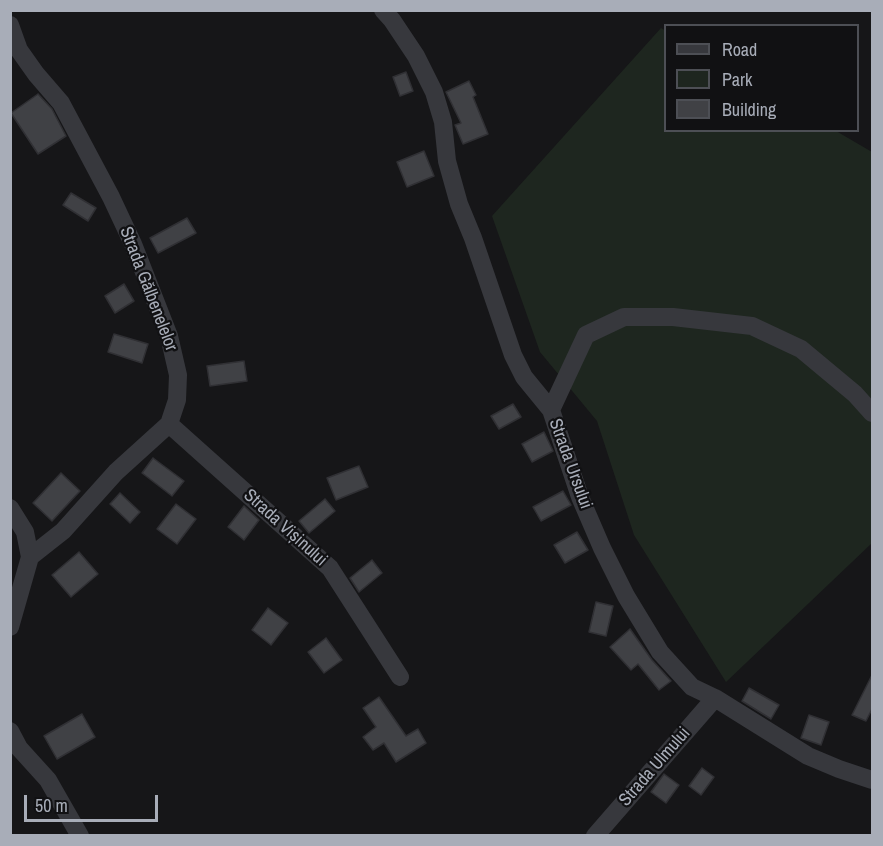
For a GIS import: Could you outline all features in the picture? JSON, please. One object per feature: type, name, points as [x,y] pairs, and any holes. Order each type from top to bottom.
[{"type":"street","name":"Strada Ursului","points":[[383,10],[416,56],[434,92],[443,122],[447,161],[459,204],[513,355],[524,377],[551,410],[580,497],[626,596],[660,652],[692,687],[715,698],[808,756],[839,770],[873,780]]},
{"type":"street","name":"Strada Gălbenelelor","points":[[10,25],[19,50],[61,103],[133,244],[169,336],[178,375],[177,400],[169,424]]},
{"type":"street","points":[[551,410],[586,335],[624,317],[673,317],[752,326],[801,349],[855,394],[873,413]]},
{"type":"street","points":[[30,557],[63,531],[116,472],[169,424]]},
{"type":"street","name":"Strada Vișinului","points":[[169,424],[330,568],[400,677]]},
{"type":"street","points":[[10,508],[25,532],[30,557],[10,627]]},
{"type":"street","name":"Strada Ulmului","points":[[595,836],[715,698]]},
{"type":"street","points":[[10,731],[15,746],[48,780],[80,836]]},
{"type":"green space","points":[[661,28],[664,30],[664,132],[838,132],[872,152],[872,543],[726,682],[634,535],[597,421],[540,352],[492,216]]},
{"type":"building","points":[[406,72],[413,91],[400,96],[393,77]]},
{"type":"building","points":[[469,81],[476,95],[473,97],[488,134],[463,144],[455,125],[461,123],[446,92]]},
{"type":"building","points":[[38,94],[52,109],[66,136],[38,154],[11,113]]},
{"type":"building","points":[[424,151],[434,176],[407,187],[397,162]]},
{"type":"building","points":[[71,193],[96,208],[88,221],[63,205]]},
{"type":"building","points":[[187,218],[196,233],[158,253],[150,238]]},
{"type":"building","points":[[124,284],[134,301],[115,313],[105,296]]},
{"type":"building","points":[[114,334],[148,344],[142,363],[108,352]]},
{"type":"building","points":[[244,361],[247,381],[210,386],[207,366]]},
{"type":"building","points":[[513,404],[521,417],[499,429],[491,416]]},
{"type":"building","points":[[544,432],[553,451],[532,462],[522,444]]},
{"type":"building","points":[[153,458],[184,481],[172,496],[142,473]]},
{"type":"building","points":[[359,466],[368,487],[336,500],[327,478]]},
{"type":"building","points":[[61,473],[80,491],[52,521],[33,503]]},
{"type":"building","points":[[563,491],[571,505],[541,521],[533,507]]},
{"type":"building","points":[[120,493],[140,512],[130,523],[110,504]]},
{"type":"building","points":[[325,499],[335,511],[309,533],[299,521]]},
{"type":"building","points":[[176,504],[196,519],[177,544],[157,529]]},
{"type":"building","points":[[244,506],[259,520],[244,540],[228,527]]},
{"type":"building","points":[[577,532],[588,550],[565,563],[554,545]]},
{"type":"building","points":[[79,552],[98,574],[71,597],[52,575]]},
{"type":"building","points":[[372,560],[382,573],[359,592],[350,578]]},
{"type":"building","points":[[596,602],[613,606],[606,636],[589,632]]},
{"type":"building","points":[[268,608],[288,623],[271,645],[252,630]]},
{"type":"building","points":[[630,629],[652,660],[671,681],[659,690],[638,664],[631,670],[610,647]]},
{"type":"building","points":[[326,638],[342,660],[324,673],[308,652]]},
{"type":"building","points":[[873,673],[873,707],[866,721],[852,715]]},
{"type":"building","points":[[749,688],[779,705],[771,719],[742,701]]},
{"type":"building","points":[[379,697],[406,736],[418,729],[426,743],[396,762],[384,743],[373,750],[363,737],[376,727],[363,708]]},
{"type":"building","points":[[82,714],[95,737],[57,759],[44,736]]},
{"type":"building","points":[[809,715],[829,722],[821,745],[801,738]]},
{"type":"building","points":[[702,768],[714,777],[701,795],[689,786]]},
{"type":"building","points":[[664,774],[679,785],[666,803],[651,792]]}]
